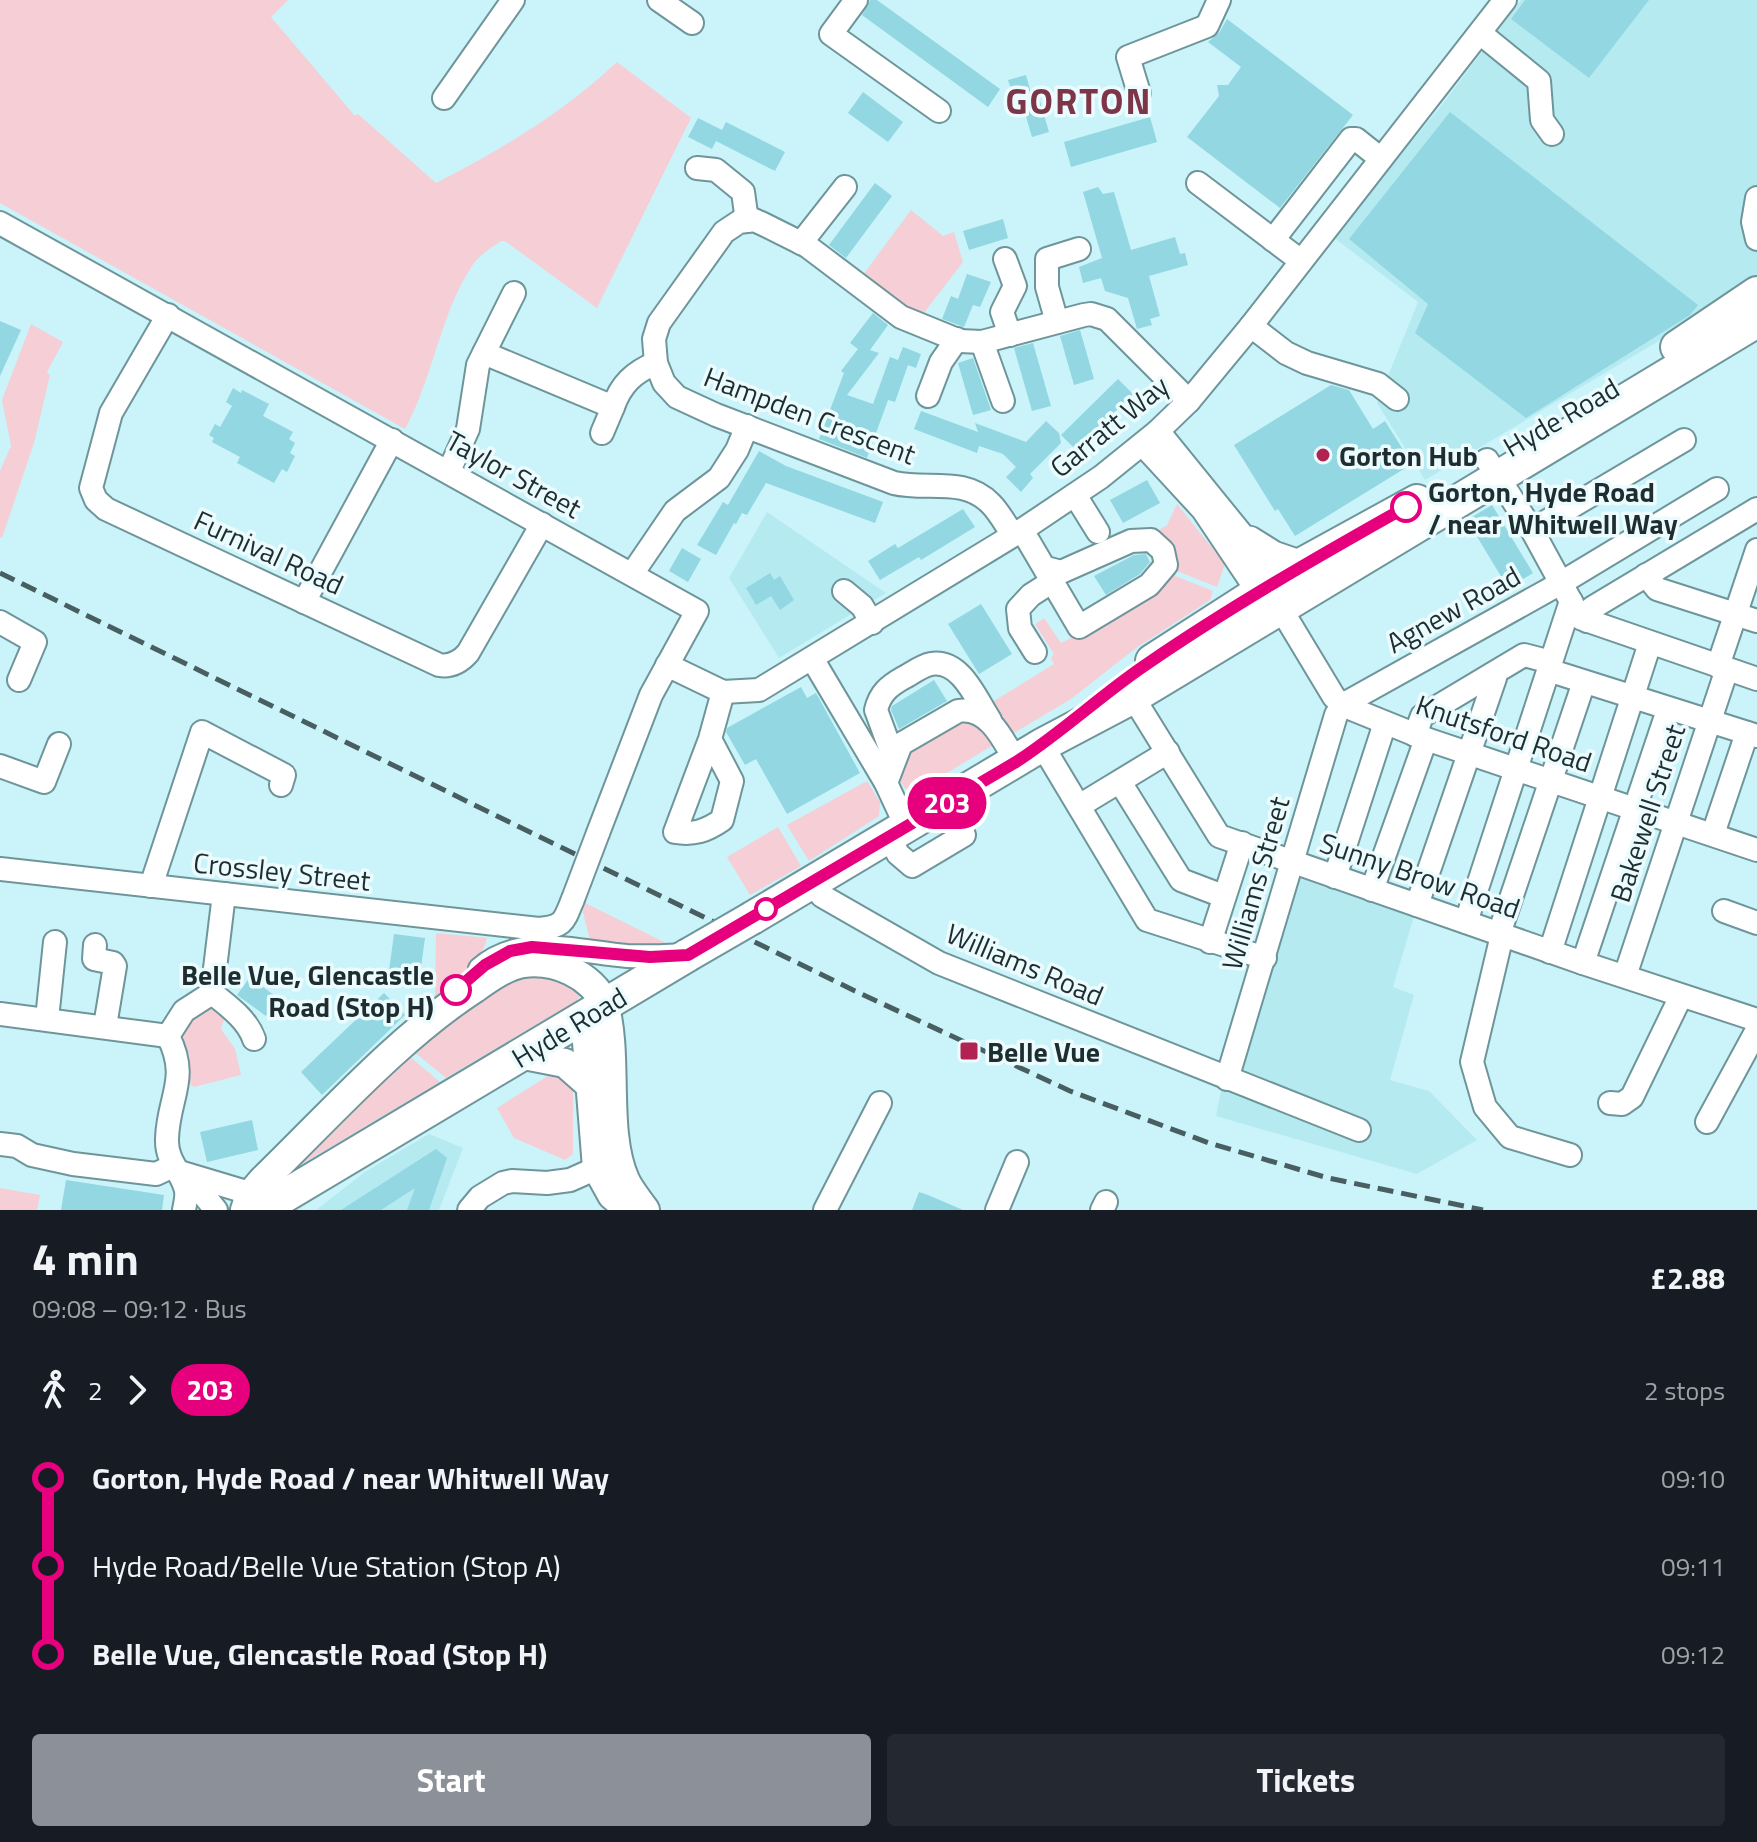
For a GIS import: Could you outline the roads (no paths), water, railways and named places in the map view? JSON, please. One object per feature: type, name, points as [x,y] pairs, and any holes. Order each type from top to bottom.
[{"type":"highway","name":"Hyde Road","points":[[1029,754],[1142,667],[1492,468],[1752,314]]},
{"type":"highway","name":"Hyde Road","points":[[258,1204],[524,1055],[1029,754],[1133,697],[1271,595],[1304,563],[1492,468]]},
{"type":"main road","points":[[258,1204],[263,1180],[437,1012],[496,974],[521,963],[537,962],[564,967],[596,990],[590,1085],[597,1168],[608,1191],[632,1208]]},
{"type":"main road","points":[[595,1011],[632,1208]]},
{"type":"main road","points":[[524,1055],[565,1063],[590,1085]]},
{"type":"street","points":[[444,98],[513,0]]},
{"type":"street","points":[[659,0],[692,23]]},
{"type":"street","points":[[856,0],[831,34],[939,111]]},
{"type":"street","points":[[1139,93],[1128,57],[1207,26],[1219,0]]},
{"type":"street","name":"Garratt Way","points":[[723,692],[759,690],[813,660],[1075,495],[1150,438],[1189,401],[1251,326],[1505,0]]},
{"type":"street","points":[[1480,33],[1535,75],[1542,91],[1542,120],[1552,134]]},
{"type":"street","points":[[1273,240],[1351,139],[1356,139],[1381,159]]},
{"type":"street","points":[[697,168],[716,170],[743,192],[747,221]]},
{"type":"street","points":[[1198,183],[1301,261]]},
{"type":"street","points":[[801,243],[845,187]]},
{"type":"street","points":[[1757,199],[1753,222],[1757,239]]},
{"type":"street","points":[[602,433],[624,384],[637,371],[656,363],[654,339],[661,319],[724,232],[732,226],[754,220],[801,243],[901,317],[957,339],[982,342],[1091,314],[1107,319],[1189,401]]},
{"type":"street","name":"Taylor Street","points":[[0,223],[697,611],[651,695],[573,899],[558,926]]},
{"type":"street","points":[[1057,322],[1047,287],[1047,259],[1079,249]]},
{"type":"street","points":[[1005,259],[1015,286],[1002,312],[1010,335]]},
{"type":"street","points":[[449,471],[468,429],[475,375],[514,293]]},
{"type":"street","name":"Furnival Road","points":[[168,315],[111,413],[93,476],[93,494],[106,509],[439,665],[447,666],[468,653],[542,524]]},
{"type":"street","points":[[1251,326],[1286,353],[1307,363],[1378,384],[1397,399]]},
{"type":"street","points":[[928,396],[941,362],[957,339]]},
{"type":"street","points":[[982,342],[1003,401]]},
{"type":"street","points":[[484,353],[613,407]]},
{"type":"street","name":"Hampden Crescent","points":[[656,363],[664,383],[677,397],[747,426],[894,483],[910,487],[961,487],[979,494],[1018,532],[1050,575],[1079,627],[1149,585],[1164,568],[1163,551],[1151,540],[1131,541],[1050,575]]},
{"type":"street","points":[[632,574],[675,511],[719,478],[737,450],[747,426]]},
{"type":"street","points":[[1150,438],[1244,537],[1271,595],[1342,705]]},
{"type":"street","points":[[1150,438],[1271,595]]},
{"type":"street","points":[[304,602],[392,440]]},
{"type":"street","points":[[1532,530],[1684,440]]},
{"type":"street","points":[[1492,468],[1532,530],[1580,618],[1757,679]]},
{"type":"street","name":"Agnew Road","points":[[1342,705],[1566,592],[1717,489]]},
{"type":"street","points":[[1075,495],[1098,532]]},
{"type":"street","points":[[1587,621],[1592,608],[1757,509]]},
{"type":"street","points":[[1244,537],[1304,563]]},
{"type":"street","name":"Bakewell Street","points":[[1625,976],[1710,722],[1722,667],[1746,618],[1757,550]]},
{"type":"street","points":[[1035,652],[1020,628],[1018,609],[1050,575]]},
{"type":"street","points":[[1646,575],[1657,589],[1746,618]]},
{"type":"street","points":[[844,591],[862,606],[872,623]]},
{"type":"street","points":[[1466,922],[1549,666],[1566,592]]},
{"type":"street","points":[[0,622],[35,642],[19,680]]},
{"type":"street","points":[[1550,952],[1650,643]]},
{"type":"street","points":[[1372,890],[1421,737],[1422,716],[1524,655],[1584,682],[1752,735],[1713,834]]},
{"type":"street","points":[[813,660],[886,783],[898,832]]},
{"type":"street","points":[[894,759],[876,710],[878,701],[887,687],[929,664],[945,664],[959,672],[990,720]]},
{"type":"street","points":[[667,665],[723,692],[722,750]]},
{"type":"street","points":[[1417,905],[1495,678],[1493,674]]},
{"type":"street","points":[[1570,1155],[1510,1137],[1485,1107],[1472,1062],[1500,934],[1584,682]]},
{"type":"street","name":"Sunny Brow Road","points":[[1133,697],[1219,836],[1550,952],[1757,1020]]},
{"type":"street","name":"Knutsford Road","points":[[1342,705],[1421,737],[1757,850]]},
{"type":"street","name":"Williams Street","points":[[1227,1079],[1336,715],[1342,705]]},
{"type":"street","points":[[886,783],[901,744],[958,711],[968,709],[990,720],[1029,754],[1079,806],[1147,920],[1265,958]]},
{"type":"street","points":[[1583,963],[1668,710]]},
{"type":"street","points":[[1335,877],[1385,723]]},
{"type":"street","points":[[151,886],[202,732],[284,775],[281,785]]},
{"type":"street","points":[[0,766],[44,782],[59,744]]},
{"type":"street","points":[[1079,806],[1168,752]]},
{"type":"street","points":[[1120,782],[1181,880],[1223,896]]},
{"type":"street","points":[[1210,942],[1242,843]]},
{"type":"street","name":"Crossley Street","points":[[0,869],[526,928],[558,926]]},
{"type":"street","name":"Williams Road","points":[[813,882],[822,896],[939,963],[1359,1130]]},
{"type":"street","points":[[212,993],[224,894]]},
{"type":"street","points":[[1724,911],[1757,923]]},
{"type":"street","points":[[47,1019],[55,942]]},
{"type":"street","points":[[95,945],[94,959],[115,966],[105,1026]]},
{"type":"street","points":[[437,1012],[456,990],[485,965],[510,951],[532,947],[650,957],[688,955]]},
{"type":"street","points":[[212,993],[231,1008],[254,1039]]},
{"type":"street","points":[[168,1036],[184,1011],[212,993]]},
{"type":"street","points":[[1610,1103],[1622,1104],[1632,1097],[1681,996]]},
{"type":"street","points":[[0,1014],[168,1036]]},
{"type":"street","points":[[1707,1122],[1757,1030]]},
{"type":"street","points":[[168,1036],[179,1066],[167,1139],[186,1190],[184,1210]]},
{"type":"street","points":[[825,1210],[880,1103]]},
{"type":"street","points":[[469,1210],[480,1197],[503,1183],[561,1182],[597,1168],[605,1161],[615,1128]]},
{"type":"street","points":[[0,1144],[17,1146],[32,1155],[73,1164],[156,1174],[179,1171],[258,1204]]},
{"type":"street","points":[[997,1210],[1017,1162]]},
{"type":"street","points":[[179,1171],[216,1210]]},
{"type":"railway","points":[[0,573],[855,991],[1070,1091],[1209,1143],[1328,1178],[1483,1210]]},
{"type":"place","name":"Gorton Hub","points":[[1323,455]]},
{"type":"place","name":"Gorton, Hyde Road / near Whitwell Way","points":[[1406,507]]},
{"type":"place","name":"Belle Vue, Glencastle Road (Stop H)","points":[[456,990]]},
{"type":"place","name":"Belle Vue","points":[[969,1051]]},
{"type":"district","name":"GORTON","points":[[1079,100]]}]
